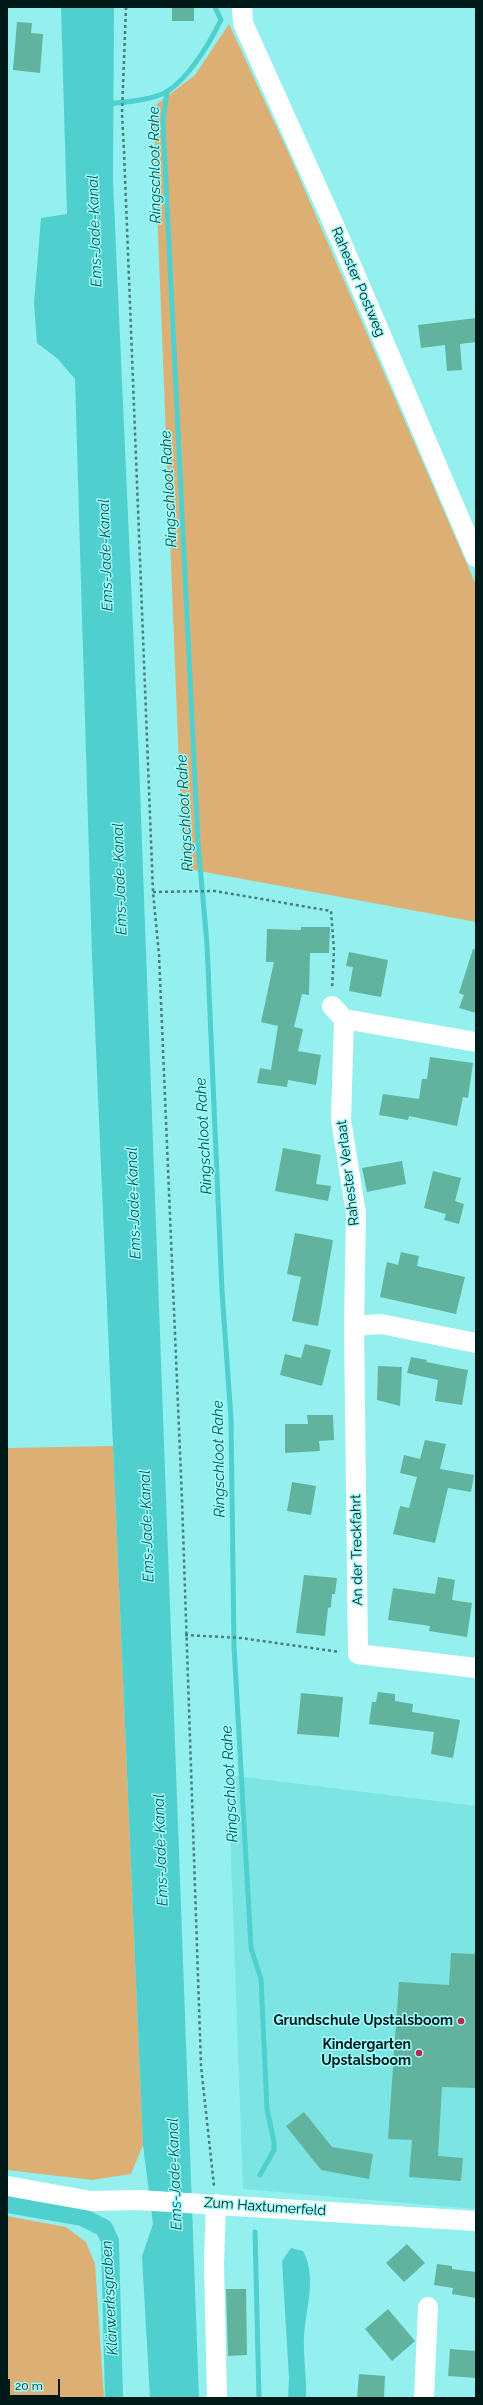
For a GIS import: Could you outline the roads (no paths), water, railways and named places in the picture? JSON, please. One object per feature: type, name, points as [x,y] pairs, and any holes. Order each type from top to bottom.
[{"type":"street","name":"Rahester Postweg","points":[[242,7],[243,23],[334,225],[476,558]]},
{"type":"street","name":"Rahester Verlaat","points":[[354,1326],[356,1213],[341,1120],[338,1012],[476,1042]]},
{"type":"street","points":[[354,1326],[381,1324],[476,1343]]},
{"type":"street","name":"An der Treckfahrt","points":[[354,1326],[358,1654],[476,1668]]},
{"type":"street","name":"Zum Haxtumerfeld","points":[[7,2186],[91,2201],[138,2200],[216,2204],[476,2221]]},
{"type":"street","points":[[216,2204],[214,2264],[218,2397]]},
{"type":"street","points":[[424,2398],[428,2307]]},
{"type":"water","name":"Ems-Jade-Kanal","points":[[61,7],[114,7],[113,181],[139,761],[199,2398],[150,2398],[142,2256],[153,2224],[143,2145],[92,957],[75,379],[58,359],[37,343],[34,303],[41,218],[67,214]]},
{"type":"water","points":[[291,2248],[303,2251],[307,2261],[310,2281],[304,2336],[306,2398],[288,2398],[289,2378],[282,2261]]},
{"type":"waterway","points":[[108,104],[155,97],[168,91],[184,77],[199,58],[221,20],[215,7]]},
{"type":"waterway","name":"Ringschloot Rahe","points":[[167,91],[163,121],[198,843],[207,944],[222,1291],[231,1419],[234,1646],[251,1948],[261,1979],[267,2109],[274,2142],[274,2150],[260,2175]]},
{"type":"waterway","name":"Klärwerksgraben","points":[[7,2204],[82,2217],[104,2228],[110,2241],[114,2398]]},
{"type":"waterway","points":[[255,2232],[259,2398]]},
{"type":"place","name":"Grundschule Upstalsboom","points":[[461,2021]]},
{"type":"place","name":"Kindergarten Upstalsboom","points":[[419,2053]]}]
